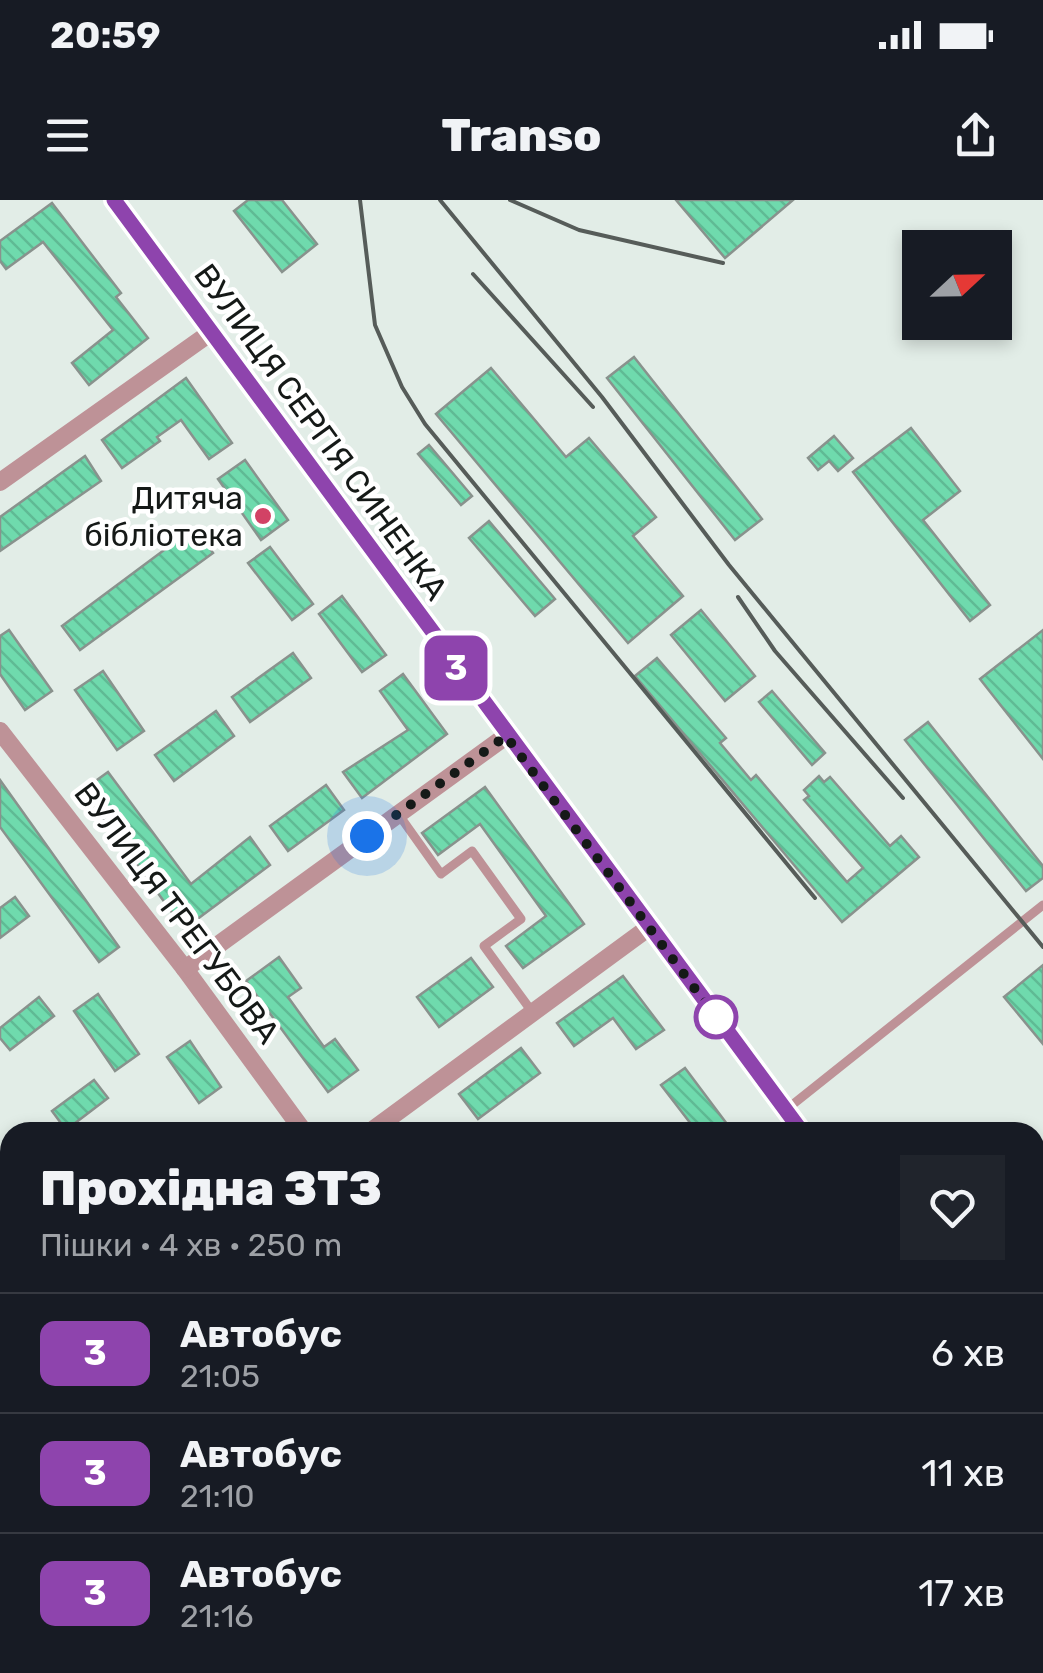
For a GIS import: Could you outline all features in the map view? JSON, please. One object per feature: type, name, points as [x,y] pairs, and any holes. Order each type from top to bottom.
[{"type":"street","name":"ВУЛИЦЯ СЕРГІЯ СИНЕНКА","points":[[114,200],[506,736],[795,1122]]},
{"type":"street","points":[[0,482],[210,332]]},
{"type":"street","name":"ВУЛИЦЯ ТРЕГУБОВА","points":[[0,731],[297,1122]]},
{"type":"street","points":[[185,970],[506,736]]},
{"type":"street","points":[[384,1122],[648,928]]},
{"type":"lane","points":[[397,813],[442,874],[472,852],[521,919],[484,946],[532,1013]]},
{"type":"lane","points":[[786,1110],[1043,905]]},
{"type":"building","points":[[248,200],[282,200],[317,244],[282,272],[234,211]]},
{"type":"building","points":[[676,200],[793,200],[725,258]]},
{"type":"building","points":[[52,203],[121,293],[116,297],[148,338],[89,385],[72,363],[113,330],[43,242],[6,269],[0,261],[0,241]]},
{"type":"building","points":[[634,357],[762,519],[735,540],[607,378]]},
{"type":"building","points":[[491,368],[566,457],[589,438],[656,517],[633,536],[683,596],[628,643],[436,414]]},
{"type":"building","points":[[186,378],[232,443],[209,459],[181,420],[157,437],[160,441],[122,468],[102,440]]},
{"type":"building","points":[[911,428],[960,491],[923,520],[990,605],[970,621],[853,472]]},
{"type":"building","points":[[834,436],[853,458],[838,471],[829,461],[818,470],[808,458]]},
{"type":"building","points":[[429,445],[472,496],[461,505],[418,454]]},
{"type":"building","points":[[85,456],[101,481],[0,551],[0,517]]},
{"type":"building","points":[[245,460],[288,520],[261,540],[218,479]]},
{"type":"building","points":[[489,521],[555,599],[535,616],[469,538]]},
{"type":"building","points":[[195,527],[213,553],[80,650],[62,626]]},
{"type":"building","points":[[270,547],[313,604],[292,620],[248,563]]},
{"type":"building","points":[[342,596],[386,655],[362,672],[319,614]]},
{"type":"building","points":[[701,610],[755,676],[725,701],[671,635]]},
{"type":"building","points":[[9,630],[52,691],[25,710],[0,674],[0,636]]},
{"type":"building","points":[[1043,630],[1043,759],[980,679]]},
{"type":"building","points":[[293,653],[311,678],[250,722],[232,697]]},
{"type":"building","points":[[657,658],[726,738],[720,743],[751,780],[756,775],[847,882],[863,868],[804,800],[809,796],[804,790],[819,776],[824,782],[830,777],[890,846],[901,836],[919,857],[842,922],[635,676]]},
{"type":"building","points":[[103,671],[144,731],[117,750],[75,690]]},
{"type":"building","points":[[403,674],[447,734],[362,798],[343,772],[408,730],[380,691]]},
{"type":"building","points":[[772,691],[825,753],[812,765],[759,702]]},
{"type":"building","points":[[216,711],[234,736],[174,781],[155,755]]},
{"type":"building","points":[[928,722],[1043,866],[1043,878],[1026,891],[905,740]]},
{"type":"building","points":[[108,772],[191,884],[250,837],[270,865],[184,929],[83,790]]},
{"type":"building","points":[[0,780],[119,947],[99,962],[0,827]]},
{"type":"building","points":[[326,785],[344,810],[288,851],[270,826]]},
{"type":"building","points":[[485,787],[584,924],[523,968],[506,946],[546,916],[480,824],[438,855],[422,833]]},
{"type":"building","points":[[15,897],[29,916],[0,938],[0,908]]},
{"type":"building","points":[[279,957],[301,988],[288,997],[324,1047],[335,1039],[358,1070],[328,1092],[246,981]]},
{"type":"building","points":[[471,958],[493,987],[439,1027],[417,997]]},
{"type":"building","points":[[1043,965],[1043,1044],[1004,997]]},
{"type":"building","points":[[623,976],[664,1030],[636,1049],[613,1018],[574,1046],[557,1023]]},
{"type":"building","points":[[98,994],[139,1054],[115,1071],[74,1011]]},
{"type":"building","points":[[39,997],[54,1016],[10,1050],[0,1038],[0,1028]]},
{"type":"building","points":[[190,1041],[221,1087],[199,1103],[167,1057]]},
{"type":"building","points":[[521,1048],[540,1073],[478,1119],[459,1094]]},
{"type":"building","points":[[685,1068],[726,1122],[689,1122],[661,1085]]},
{"type":"building","points":[[94,1080],[108,1098],[76,1122],[60,1122],[52,1111]]},
{"type":"railway","points":[[360,200],[375,325],[402,387],[425,424],[815,898]]},
{"type":"railway","points":[[440,200],[602,397],[729,565],[1043,947]]},
{"type":"railway","points":[[510,200],[579,230],[723,263]]},
{"type":"railway","points":[[473,274],[593,407]]},
{"type":"railway","points":[[738,597],[775,651],[903,798]]},
{"type":"bus line","name":"3","points":[[114,200],[600,864],[795,1122]]},
{"type":"place","name":"Дитяча бібліотека","points":[[263,516]]},
{"type":"route","points":[[367,836],[506,736],[716,1017]]}]
